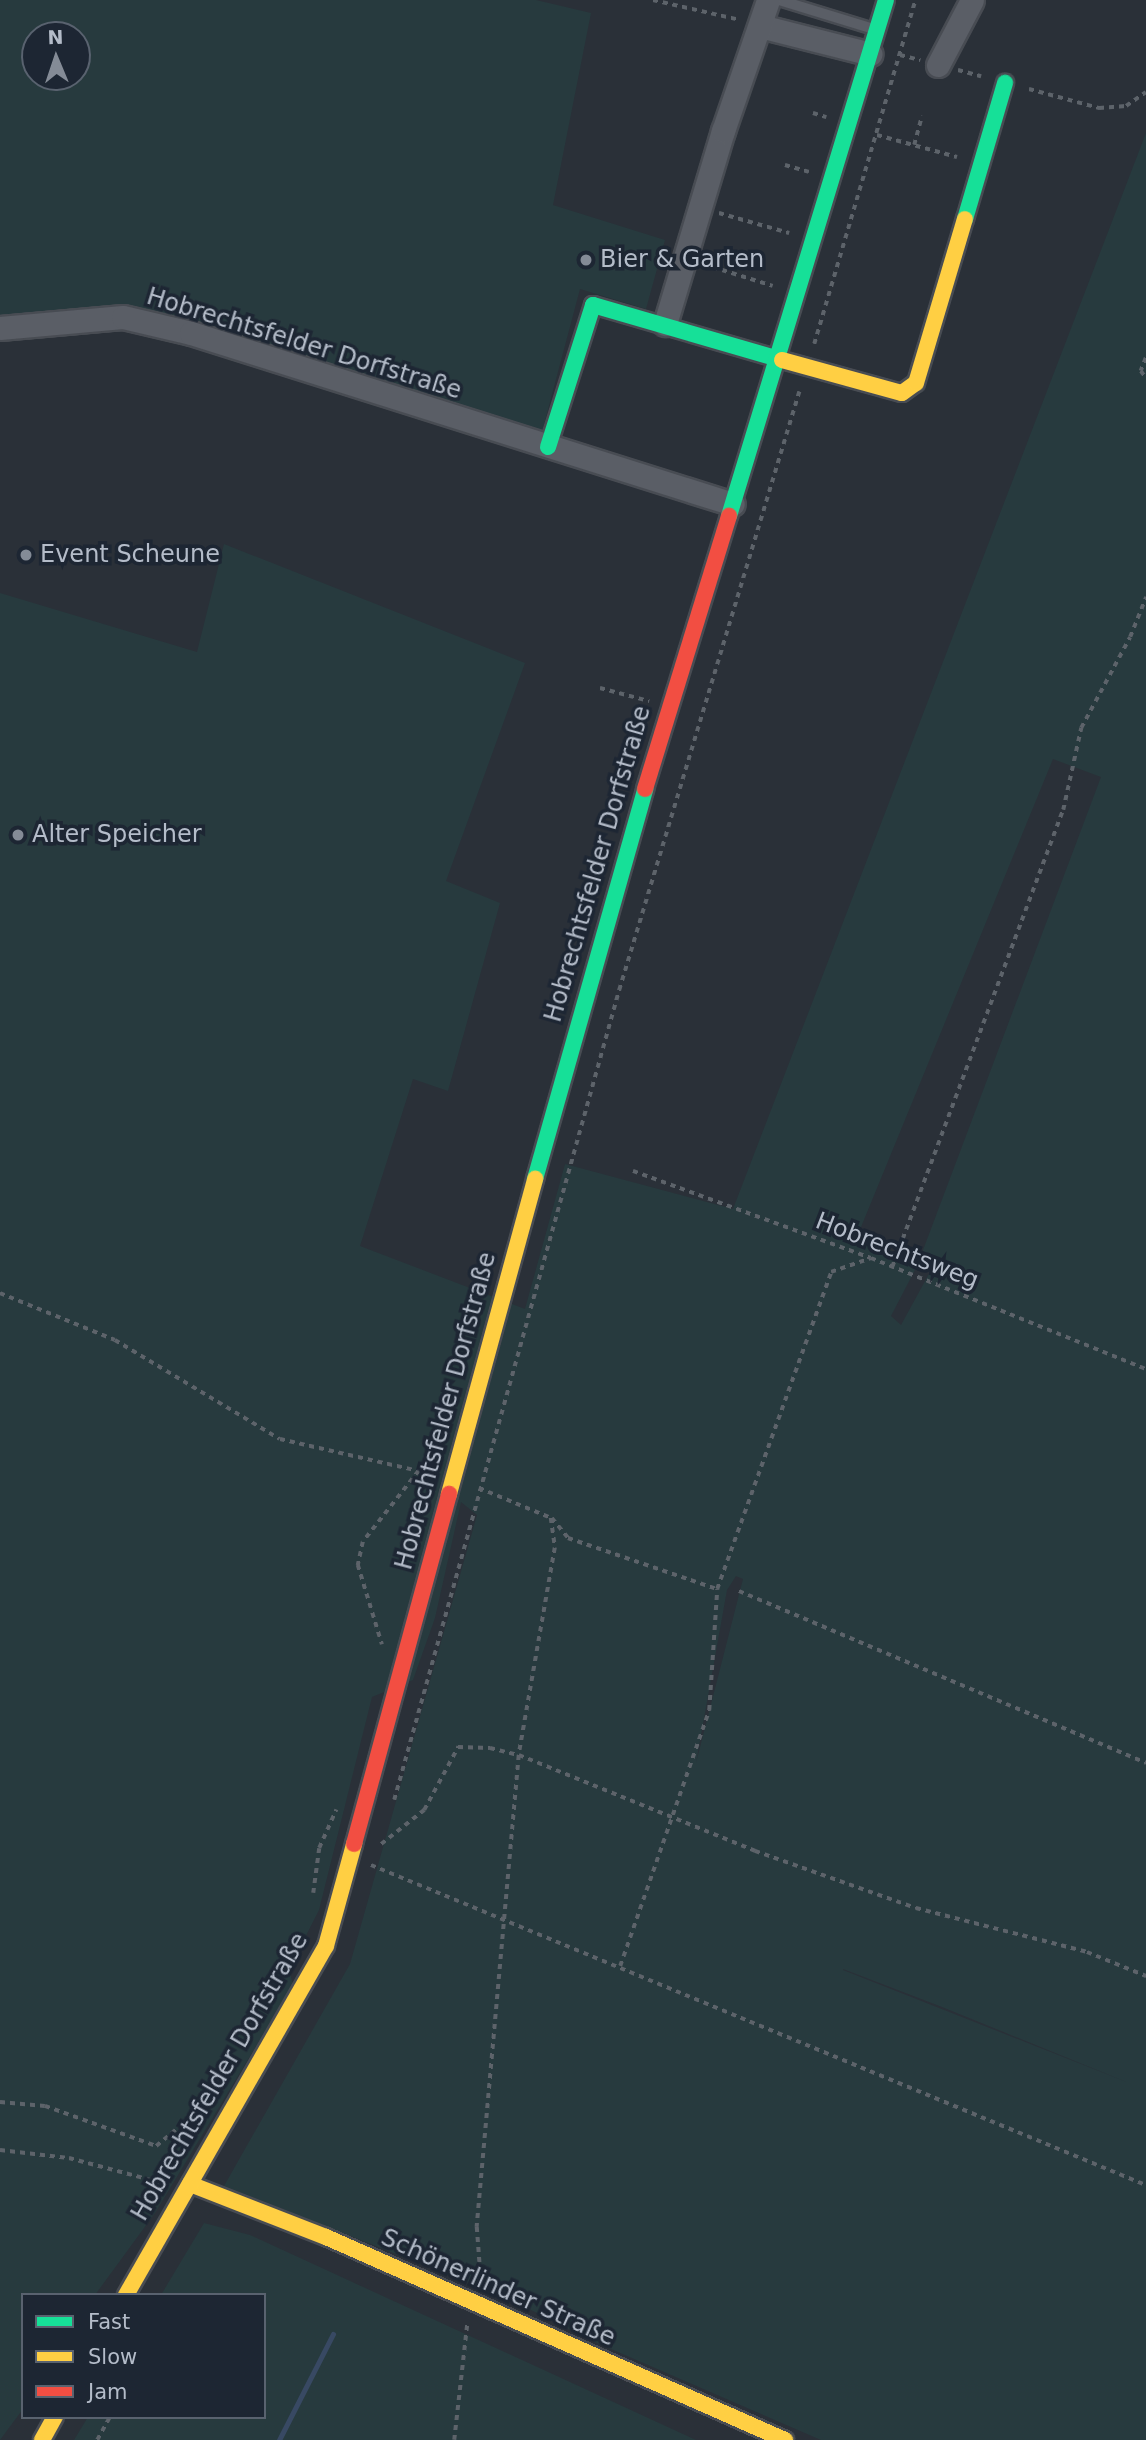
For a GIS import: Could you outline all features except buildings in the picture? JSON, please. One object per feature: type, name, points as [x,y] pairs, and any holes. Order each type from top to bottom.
[{"type":"street","points":[[665,324],[768,0]]},
{"type":"street","name":"Hobrechtsfelder Dorfstraße","points":[[127,2293],[326,1946],[607,915],[886,0]]},
{"type":"street","points":[[938,65],[972,0]]},
{"type":"street","points":[[760,26],[871,54]]},
{"type":"street","points":[[548,447],[593,305],[902,393],[916,383],[1005,83]]},
{"type":"street","name":"Hobrechtsfelder Dorfstraße","points":[[0,327],[122,317],[191,333],[733,504]]},
{"type":"street","name":"Schönerlinder Straße","points":[[190,2184],[475,2302],[785,2440]]},
{"type":"street","points":[[42,2440],[54,2419]]},
{"type":"lane","points":[[779,0],[878,30]]},
{"type":"path","points":[[653,0],[760,26]]},
{"type":"path","points":[[392,1806],[619,990],[915,0]]},
{"type":"path","points":[[914,145],[922,116]]},
{"type":"path","points":[[876,134],[980,164]]},
{"type":"path","points":[[700,207],[812,240]]},
{"type":"path","points":[[685,258],[796,294]]},
{"type":"path","points":[[1146,358],[1141,371],[1146,378]]},
{"type":"path","points":[[892,1267],[1063,810],[1081,728],[1146,597]]},
{"type":"path","points":[[600,688],[672,708]]},
{"type":"path","name":"Hobrechtsweg","points":[[633,1171],[871,1258],[1146,1369]]},
{"type":"path","points":[[620,1967],[709,1710],[717,1589],[831,1272],[871,1258]]},
{"type":"path","points":[[0,1293],[116,1340],[280,1439],[454,1478],[551,1518],[568,1538],[717,1589]]},
{"type":"path","points":[[379,1658],[382,1645],[358,1565],[363,1542],[419,1471]]},
{"type":"path","points":[[454,2440],[467,2323],[483,2274],[477,2227],[503,1917],[519,1755],[555,1548],[551,1518]]},
{"type":"path","points":[[739,1591],[1146,1763]]},
{"type":"path","points":[[381,1844],[424,1810],[458,1747],[519,1755],[673,1818],[916,1908],[1087,1952],[1146,1976]]},
{"type":"path","points":[[312,1897],[319,1849],[340,1803]]},
{"type":"path","points":[[384,1832],[375,1867],[503,1917],[1146,2185]]},
{"type":"path","points":[[0,2102],[45,2106],[156,2146],[201,2110],[208,2099]]},
{"type":"path","points":[[0,2150],[69,2158],[162,2183],[190,2184]]},
{"type":"path","points":[[97,2440],[109,2419]]},
{"type":"green space","points":[[0,0],[536,0],[591,13],[553,205],[665,240],[646,309],[580,289],[542,432],[124,306],[0,317]]},
{"type":"green space","points":[[1146,133],[1146,2440],[821,2440],[595,2342],[507,2298],[224,2186],[350,1964],[477,1515],[461,1502],[435,1618],[413,1680],[372,1697],[319,1910],[289,1969],[293,1985],[155,2213],[96,2293],[21,2293],[21,2412],[0,2440],[0,593],[197,652],[224,544],[525,663],[446,881],[500,903],[448,1091],[413,1079],[360,1246],[525,1309],[565,1164],[733,1209]],"holes":[[[1053,759],[1101,777],[917,1266],[859,1232]],[[917,1266],[930,1272],[901,1325],[891,1316]],[[736,1576],[743,1579],[696,1763],[727,1590]],[[843,1970],[942,2007],[1129,2083]]]},
{"type":"green space","points":[[204,2223],[250,2235],[696,2440],[74,2440],[87,2419],[266,2419],[266,2293],[162,2293]]},
{"type":"waterway","points":[[279,2440],[333,2334]]},
{"type":"traffic: fast","points":[[729,516],[886,0]]},
{"type":"traffic: fast","points":[[965,219],[1005,83]]},
{"type":"traffic: fast","points":[[548,447],[593,305],[782,360]]},
{"type":"traffic: fast","points":[[535,1179],[645,789]]},
{"type":"traffic: slow","points":[[782,360],[902,393],[916,383],[965,219]]},
{"type":"traffic: slow","points":[[449,1494],[535,1179]]},
{"type":"traffic: slow","points":[[127,2293],[326,1946],[354,1844]]},
{"type":"traffic: slow","points":[[190,2184],[326,2237],[785,2440]]},
{"type":"traffic: slow","points":[[42,2440],[54,2419]]},
{"type":"traffic: jam","points":[[645,789],[729,516]]},
{"type":"traffic: jam","points":[[354,1844],[449,1494]]},
{"type":"place","name":"Bier & Garten","points":[[586,260]]},
{"type":"place","name":"Event Scheune","points":[[26,555]]},
{"type":"place","name":"Alter Speicher","points":[[18,835]]}]
